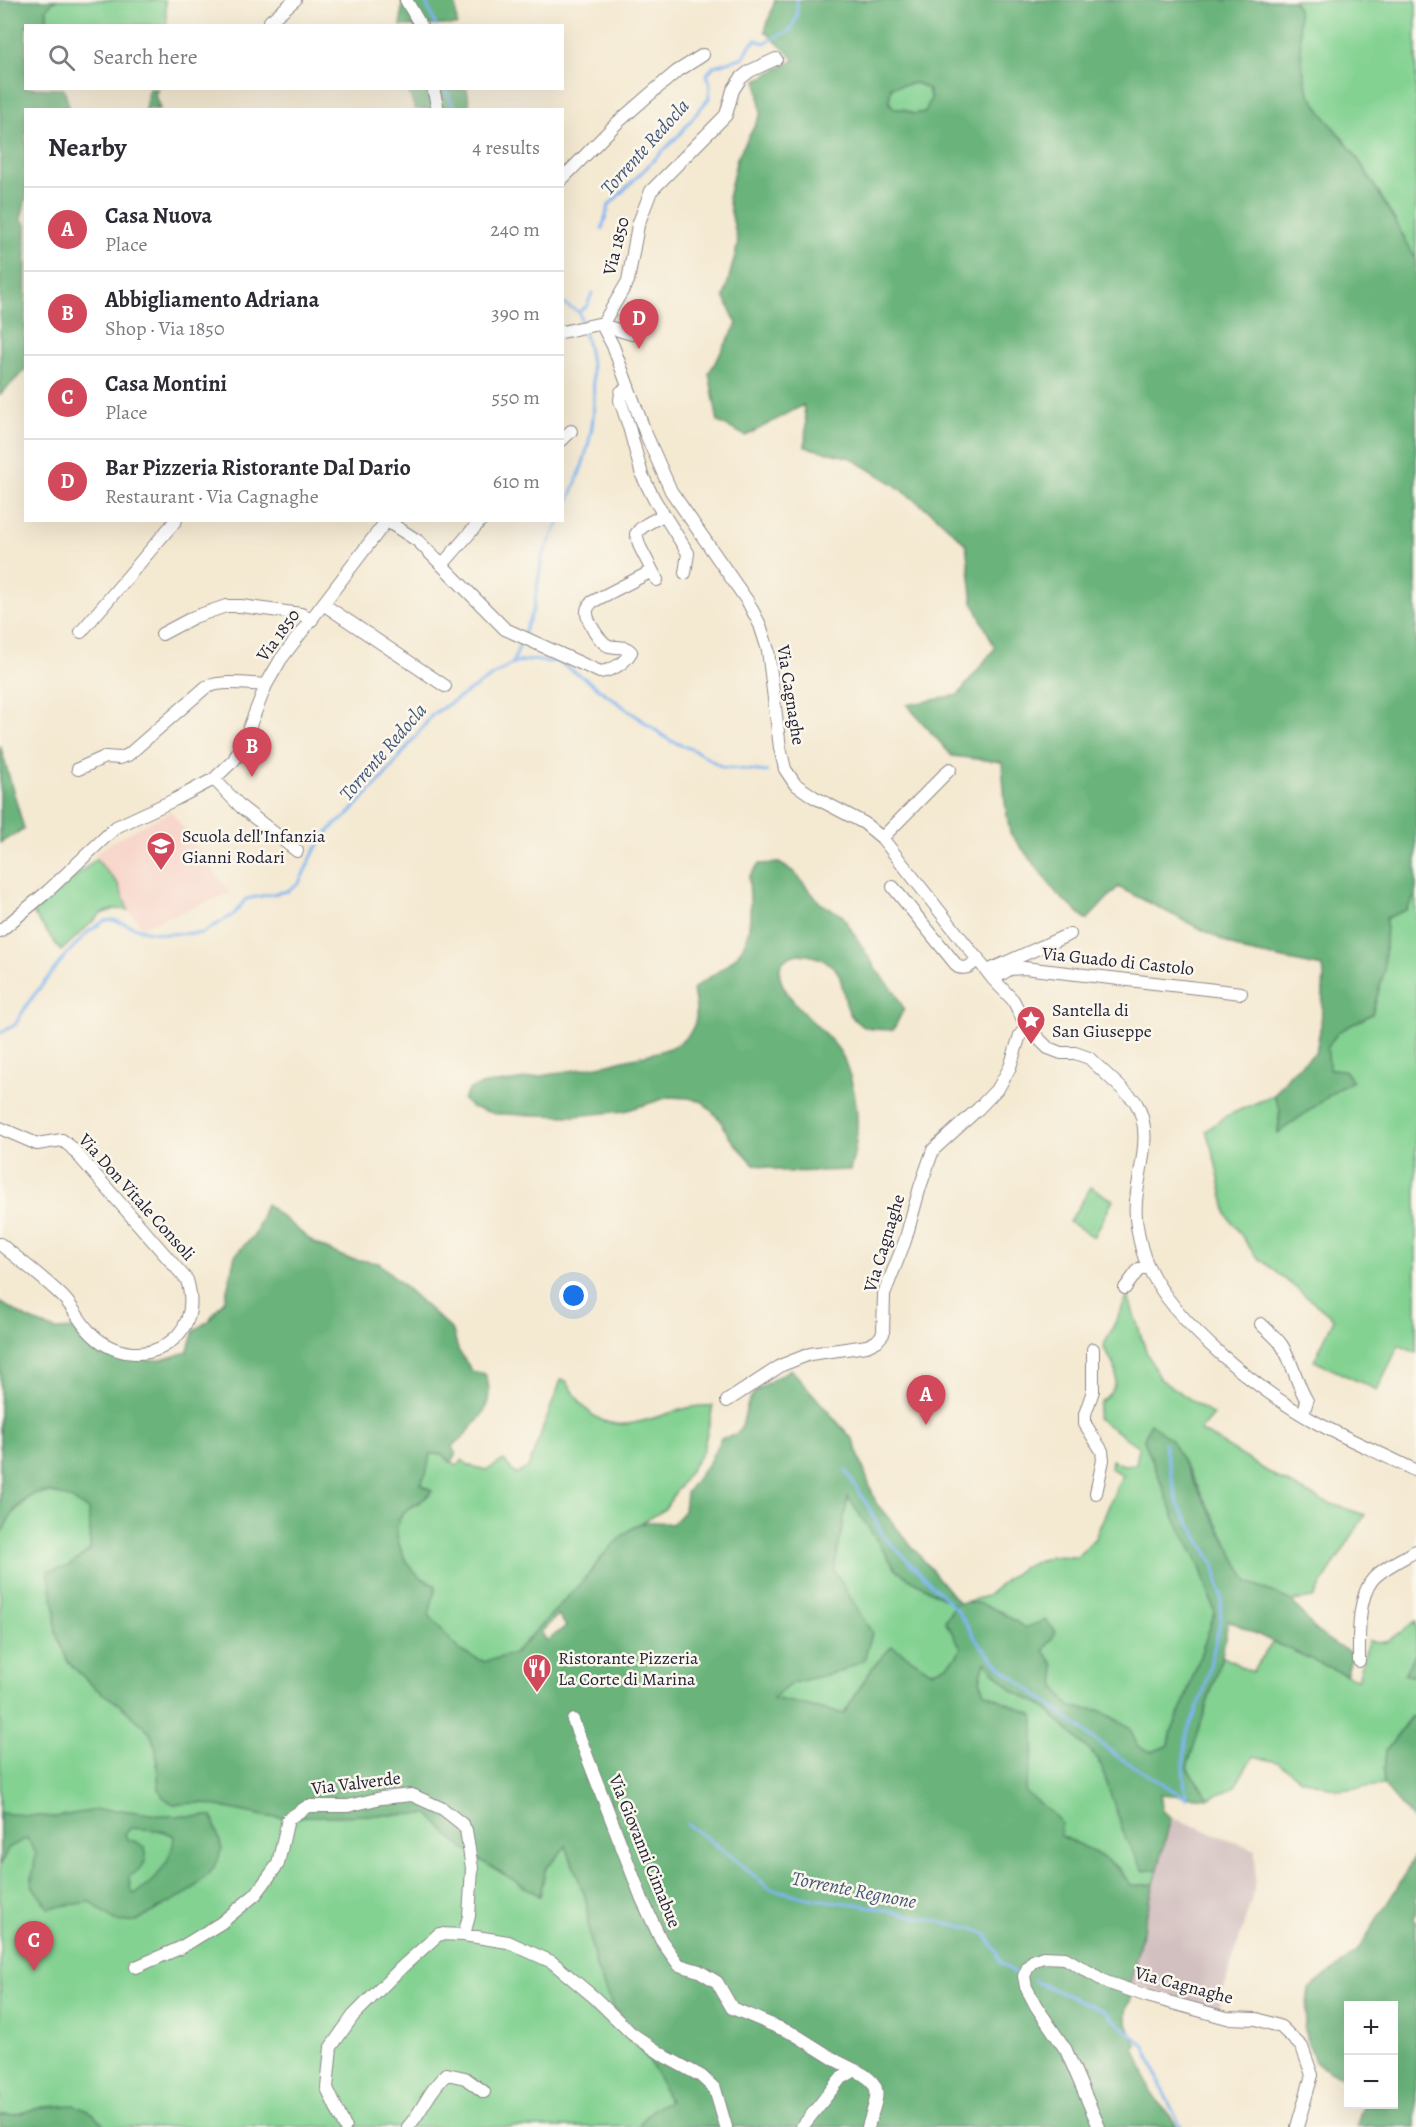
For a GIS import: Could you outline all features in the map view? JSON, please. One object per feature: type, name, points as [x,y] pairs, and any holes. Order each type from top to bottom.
[{"type":"street","points":[[270,21],[295,0]]},
{"type":"street","points":[[406,0],[419,22]]},
{"type":"street","points":[[564,177],[617,123],[676,72],[703,54]]},
{"type":"street","name":"Via 1850","points":[[597,325],[628,281],[638,225],[651,191],[726,115],[733,90],[741,78],[750,71],[776,59]]},
{"type":"street","points":[[433,90],[438,108]]},
{"type":"street","points":[[565,331],[597,325],[632,334]]},
{"type":"street","name":"Via Cagnaghe","points":[[597,325],[613,346],[671,491],[748,602],[760,625],[768,650],[780,748],[785,769],[795,784],[814,797],[864,823],[882,838],[990,975],[1013,1000],[1027,1028],[1052,1051],[1083,1055],[1089,1058],[1131,1096],[1140,1108],[1145,1136],[1136,1224],[1147,1266],[1174,1306],[1203,1338],[1272,1395],[1303,1414],[1416,1471]]},
{"type":"street","name":"Via Cagnaghe","points":[[628,388],[621,392],[620,400],[642,476],[663,515],[688,553],[685,573]]},
{"type":"street","points":[[389,522],[418,541],[510,632],[600,672],[611,671],[631,652],[627,648],[608,646],[599,639],[587,614],[587,609],[592,603],[654,576],[636,534],[640,527],[663,515]]},
{"type":"street","points":[[81,632],[174,522]]},
{"type":"street","name":"Via 1850","points":[[0,931],[48,891],[116,827],[214,779],[234,760],[266,685],[281,660],[386,522]]},
{"type":"street","points":[[442,565],[479,522]]},
{"type":"street","points":[[323,604],[445,686]]},
{"type":"street","points":[[162,634],[194,617],[226,606],[301,614],[312,620]]},
{"type":"street","points":[[78,769],[105,757],[120,758],[128,755],[206,687],[216,683],[266,685]]},
{"type":"street","points":[[882,838],[951,769]]},
{"type":"street","points":[[214,779],[241,807],[297,851]]},
{"type":"street","points":[[893,886],[958,967],[964,969],[971,966],[978,958]]},
{"type":"street","points":[[990,975],[1070,934]]},
{"type":"street","name":"Via Guado di Castolo","points":[[990,975],[1010,969],[1024,968],[1240,993]]},
{"type":"street","name":"Via Cagnaghe","points":[[727,1401],[782,1365],[810,1354],[867,1346],[877,1341],[883,1334],[884,1294],[905,1241],[933,1150],[999,1087],[1010,1067],[1020,1035],[1027,1028]]},
{"type":"street","name":"Via Don Vitale Consoli","points":[[0,1128],[37,1144],[62,1140],[71,1147],[187,1280],[191,1297],[189,1316],[181,1330],[167,1344],[159,1348],[145,1354],[118,1351],[89,1332],[62,1296],[0,1244]]},
{"type":"street","points":[[1125,1288],[1139,1269],[1147,1266]]},
{"type":"street","points":[[1261,1324],[1280,1342],[1287,1355],[1307,1401],[1303,1414]]},
{"type":"street","points":[[1093,1349],[1093,1391],[1085,1414],[1085,1424],[1102,1450],[1103,1460],[1096,1492]]},
{"type":"street","points":[[1359,1661],[1359,1622],[1364,1598],[1372,1580],[1385,1569],[1416,1551]]},
{"type":"street","name":"Via Giovanni Cimabue","points":[[573,1720],[642,1899],[661,1940],[679,1965],[699,1971],[717,1982],[732,2008],[794,2034],[837,2061],[870,2077],[876,2086],[876,2100],[868,2127]]},
{"type":"street","name":"Via Valverde","points":[[136,1967],[180,1948],[222,1923],[256,1894],[278,1864],[288,1819],[307,1800],[348,1806],[412,1794],[443,1809],[462,1824],[466,1830],[472,1868],[469,1916],[464,1935]]},
{"type":"street","points":[[345,2127],[327,2088],[331,2047],[353,2016],[402,1966],[439,1934],[464,1935],[508,1942],[552,1962],[595,1998],[631,2033],[701,2076],[715,2089],[726,2127]]},
{"type":"street","name":"Via Cagnaghe","points":[[1099,2127],[1066,2050],[1029,1994],[1024,1976],[1033,1961],[1043,1957],[1065,1958],[1106,1982],[1147,1996],[1227,2018],[1257,2019],[1281,2028],[1302,2047],[1312,2074],[1298,2127]]},
{"type":"street","points":[[802,2127],[840,2079],[855,2070]]},
{"type":"street","points":[[408,2127],[419,2115],[438,2081],[447,2074],[465,2078],[484,2092]]},
{"type":"shaded area","name":"Scuola dell'Infanzia Gianni Rodari","points":[[171,811],[230,893],[142,927],[128,910],[118,884],[94,855],[111,842]]},
{"type":"shaded area","points":[[1171,1817],[1256,1850],[1254,1891],[1217,2011],[1130,1983]]},
{"type":"green space","points":[[0,0],[56,0],[47,8],[47,24],[24,24],[24,90],[64,90],[69,107],[24,108],[24,206],[21,219],[24,223],[24,371],[0,395]]},
{"type":"green space","points":[[56,0],[165,0],[167,24],[47,24],[47,7]]},
{"type":"green space","points":[[402,0],[455,0],[457,24],[401,24]]},
{"type":"green space","points":[[775,0],[1294,0],[1298,10],[1303,64],[1309,92],[1363,168],[1416,259],[1416,895],[1406,910],[1386,918],[1384,972],[1372,1014],[1338,1032],[1327,1048],[1330,1069],[1344,1070],[1353,1081],[1278,1133],[1280,1109],[1274,1095],[1291,1073],[1316,1052],[1321,1025],[1323,967],[1244,951],[1118,887],[1087,920],[1058,895],[1010,833],[1002,762],[952,756],[907,705],[958,695],[995,648],[973,603],[966,544],[936,516],[892,483],[851,458],[805,447],[806,421],[803,405],[746,436],[718,422],[709,373],[737,324],[724,297],[738,244],[728,198],[737,158],[761,114],[757,80],[795,60],[765,31]],"holes":[[[916,83],[928,89],[931,99],[925,112],[913,114],[904,109],[895,109],[889,103],[891,87]]]},
{"type":"green space","points":[[1294,0],[1416,0],[1416,259],[1363,168],[1309,92],[1303,64],[1298,10]]},
{"type":"green space","points":[[916,83],[928,89],[931,99],[925,112],[913,114],[904,109],[895,109],[889,102],[891,87]]},
{"type":"green space","points":[[149,90],[158,90],[155,95],[160,108],[145,108]]},
{"type":"green space","points":[[408,90],[467,90],[470,108],[415,108]]},
{"type":"green space","points":[[0,745],[24,829],[0,843]]},
{"type":"green space","points":[[96,859],[118,884],[128,910],[115,909],[101,914],[61,951],[33,913]]},
{"type":"green space","points":[[779,863],[794,872],[820,903],[842,915],[878,972],[895,992],[904,1009],[893,1030],[862,1026],[849,1012],[838,973],[829,963],[814,957],[799,955],[786,959],[780,968],[780,978],[785,989],[802,1011],[838,1048],[850,1075],[856,1102],[857,1129],[850,1170],[787,1172],[754,1164],[729,1137],[721,1121],[703,1102],[689,1098],[669,1097],[625,1111],[574,1116],[496,1114],[471,1107],[463,1099],[470,1089],[485,1084],[609,1064],[661,1051],[684,1039],[692,1030],[696,1017],[693,989],[728,964],[743,946],[750,913],[749,877],[759,864]]},
{"type":"green space","points":[[1416,895],[1416,1353],[1399,1345],[1377,1390],[1314,1361],[1334,1319],[1255,1255],[1227,1215],[1206,1131],[1226,1116],[1274,1095],[1280,1109],[1278,1133],[1352,1081],[1344,1070],[1329,1069],[1327,1048],[1338,1032],[1372,1014],[1384,972],[1386,918],[1406,910]]},
{"type":"green space","points":[[1091,1187],[1113,1200],[1094,1237],[1069,1222]]},
{"type":"green space","points":[[266,1204],[314,1243],[346,1258],[379,1263],[453,1331],[458,1350],[472,1371],[485,1374],[489,1385],[487,1406],[476,1423],[452,1447],[456,1455],[450,1462],[442,1454],[430,1454],[427,1471],[420,1484],[432,1491],[403,1514],[397,1525],[397,1533],[401,1550],[410,1566],[420,1577],[436,1586],[429,1615],[460,1651],[485,1662],[515,1653],[592,1571],[606,1552],[627,1532],[647,1522],[672,1524],[684,1511],[686,1493],[709,1462],[721,1438],[737,1433],[741,1429],[752,1396],[764,1385],[791,1369],[853,1440],[876,1503],[959,1603],[985,1605],[1025,1628],[1046,1620],[1056,1632],[1044,1650],[1054,1666],[1056,1688],[1070,1707],[1099,1710],[1129,1727],[1138,1747],[1152,1752],[1169,1745],[1172,1730],[1215,1613],[1200,1566],[1175,1518],[1144,1440],[1150,1423],[1171,1440],[1248,1582],[1292,1601],[1316,1631],[1339,1647],[1353,1653],[1346,1675],[1228,1620],[1222,1656],[1187,1768],[1209,1798],[1160,1794],[1163,1811],[1171,1817],[1158,1869],[1144,1871],[1126,1840],[1099,1760],[1042,1705],[1014,1692],[985,1662],[980,1680],[985,1693],[1034,1715],[1034,1747],[1025,1792],[1062,1824],[1060,1835],[1097,1854],[1119,1869],[1131,1886],[1154,1884],[1130,1983],[1131,1999],[1126,2017],[1137,2046],[1133,2047],[1151,2092],[1177,2127],[641,2127],[640,2123],[655,2108],[669,2101],[655,2070],[626,2029],[607,1994],[596,1967],[589,1932],[586,1899],[566,1846],[545,1870],[540,1896],[477,1858],[452,1839],[429,1814],[269,1817],[203,1803],[173,1804],[163,1797],[159,1789],[156,1749],[150,1732],[120,1705],[95,1688],[68,1662],[56,1633],[55,1609],[48,1571],[67,1567],[90,1550],[88,1510],[55,1493],[41,1492],[25,1500],[14,1511],[0,1533],[0,1302],[28,1319],[56,1330],[74,1329],[96,1350],[132,1359],[161,1360],[187,1352],[194,1331],[209,1320],[225,1299],[235,1255],[255,1234]],"holes":[[[848,1497],[897,1571],[955,1605],[945,1621],[961,1647],[953,1660],[932,1672],[892,1646],[872,1668],[844,1714],[773,1698],[792,1683],[841,1671],[864,1660],[872,1633],[834,1570]],[[558,1615],[566,1626],[547,1641],[541,1632]]]},
{"type":"green space","points":[[1128,1296],[1146,1351],[1159,1378],[1213,1415],[1200,1430],[1278,1478],[1320,1500],[1365,1515],[1313,1598],[1292,1601],[1248,1582],[1188,1469],[1150,1424],[1144,1440],[1175,1518],[1200,1566],[1215,1613],[1172,1730],[1169,1745],[1152,1752],[1138,1747],[1129,1727],[1099,1710],[1070,1708],[1056,1687],[1054,1666],[1025,1628],[1002,1612],[968,1601],[987,1596],[1024,1567],[1051,1556],[1077,1557],[1095,1538],[1122,1475],[1111,1468],[1112,1460],[1124,1465],[1136,1464],[1139,1447],[1097,1418],[1100,1402],[1113,1389],[1116,1376],[1112,1362],[1103,1347]]},
{"type":"green space","points":[[561,1380],[566,1381],[585,1408],[600,1419],[615,1424],[631,1424],[697,1406],[713,1406],[703,1451],[664,1510],[638,1525],[600,1558],[592,1571],[515,1653],[485,1662],[460,1651],[428,1615],[436,1586],[420,1577],[410,1566],[398,1541],[397,1525],[403,1514],[431,1491],[420,1485],[427,1471],[430,1453],[442,1454],[457,1466],[462,1460],[470,1466],[487,1470],[504,1460],[515,1474],[528,1468]]},
{"type":"green space","points":[[51,1493],[72,1498],[88,1510],[90,1528],[90,1550],[67,1567],[55,1609],[56,1633],[68,1662],[95,1688],[120,1705],[150,1732],[156,1749],[159,1789],[172,1803],[203,1803],[269,1817],[429,1814],[452,1839],[477,1858],[540,1896],[545,1870],[566,1846],[586,1899],[589,1932],[596,1967],[607,1994],[626,2029],[655,2070],[669,2101],[655,2108],[640,2123],[641,2127],[105,2127],[93,2113],[43,2107],[13,2115],[0,2115],[0,1533],[11,1515],[33,1494]]},
{"type":"green space","points":[[848,1497],[897,1571],[955,1605],[945,1621],[961,1647],[955,1658],[946,1666],[935,1670],[909,1672],[872,1668],[844,1714],[772,1698],[792,1683],[841,1671],[864,1659],[849,1595],[834,1570]]},
{"type":"green space","points":[[1416,1621],[1416,1653],[1404,1674],[1416,1677],[1416,1716],[1410,1717],[1386,1750],[1383,1785],[1339,1790],[1301,1779],[1277,1762],[1253,1756],[1234,1788],[1209,1798],[1187,1768],[1222,1656],[1252,1672],[1273,1642],[1358,1680],[1368,1641],[1387,1642]]},
{"type":"green space","points":[[1416,1653],[1416,1677],[1404,1674]]},
{"type":"green space","points":[[984,1661],[1014,1692],[1042,1705],[1099,1760],[1113,1799],[1144,1870],[1158,1869],[1154,1884],[1131,1886],[1119,1868],[1059,1835],[1025,1792],[1034,1716],[985,1693],[980,1680]]},
{"type":"green space","points":[[1416,1716],[1416,1823],[1383,1785],[1386,1750],[1411,1717]]},
{"type":"green space","points":[[97,1810],[122,1810],[165,1816],[212,1816],[222,1849],[213,1869],[191,1891],[136,1921],[117,1922],[90,1902],[48,1908],[31,1884],[36,1854],[27,1838],[8,1848],[0,1867],[0,1813],[54,1817]],"holes":[[[131,1828],[159,1830],[174,1836],[171,1853],[162,1870],[149,1884],[134,1894],[130,1887],[129,1877],[143,1865],[146,1853],[145,1848],[137,1842],[127,1839],[125,1834]]]},
{"type":"green space","points":[[1416,1853],[1416,1913],[1413,1919],[1416,1923],[1416,2127],[1356,2127],[1362,2109],[1398,2109],[1398,2001],[1344,2001],[1344,2079],[1315,2062],[1304,2030],[1309,1989],[1356,1953],[1405,1875]]},
{"type":"green space","points":[[74,2105],[93,2113],[105,2127],[0,2127],[0,2115],[13,2115],[43,2107]]},
{"type":"waterway","points":[[425,0],[435,24]]},
{"type":"waterway","name":"Torrente Redocla","points":[[602,229],[609,205],[679,135],[709,98],[710,84],[707,74],[714,66],[744,57],[750,45],[756,40],[764,43],[791,30],[797,16],[797,0]]},
{"type":"waterway","points":[[446,90],[454,108]]},
{"type":"waterway","name":"Torrente Redocla","points":[[583,325],[579,312],[587,306],[592,293]]},
{"type":"waterway","points":[[564,304],[579,312]]},
{"type":"waterway","name":"Torrente Redocla","points":[[564,511],[581,469],[592,425],[593,381],[584,331]]},
{"type":"waterway","name":"Torrente Redocla","points":[[523,635],[534,608],[542,557],[559,522]]},
{"type":"waterway","name":"Torrente Redocla","points":[[0,1033],[15,1025],[28,1003],[65,956],[88,932],[104,921],[113,920],[163,934],[202,933],[233,915],[246,899],[288,891],[299,883],[315,850],[334,825],[346,817],[387,773],[433,714],[513,663],[521,641]]},
{"type":"waterway","points":[[513,663],[532,660],[557,661],[669,740],[696,751],[722,767],[767,772]]},
{"type":"waterway","points":[[1164,1443],[1178,1505],[1214,1564],[1221,1595],[1220,1622],[1204,1692],[1187,1733],[1183,1769],[1186,1798]]},
{"type":"waterway","points":[[846,1471],[883,1536],[957,1610],[980,1645],[1004,1670],[1117,1756],[1186,1798]]},
{"type":"waterway","points":[[1414,1822],[1416,1813]]},
{"type":"waterway","name":"Torrente Regnone","points":[[687,1824],[769,1888],[812,1899],[857,1904],[974,1929],[987,1935],[1002,1963],[1015,1974]]},
{"type":"waterway","name":"Torrente Regnone","points":[[1034,1981],[1104,2011],[1146,2047],[1162,2089],[1181,2127]]},
{"type":"place","name":"Bar Pizzeria Ristorante Dal Dario","points":[[639,349]]},
{"type":"place","name":"Abbigliamento Adriana","points":[[252,777]]},
{"type":"place","name":"Scuola dell'Infanzia Gianni Rodari","points":[[161,872]]},
{"type":"place","name":"Santella di San Giuseppe","points":[[1031,1046]]},
{"type":"place","name":"Casa Nuova","points":[[926,1425]]},
{"type":"place","name":"Ristorante Pizzeria La Corte di Marina","points":[[537,1694]]},
{"type":"place","name":"Casa Montini","points":[[34,1971]]}]
